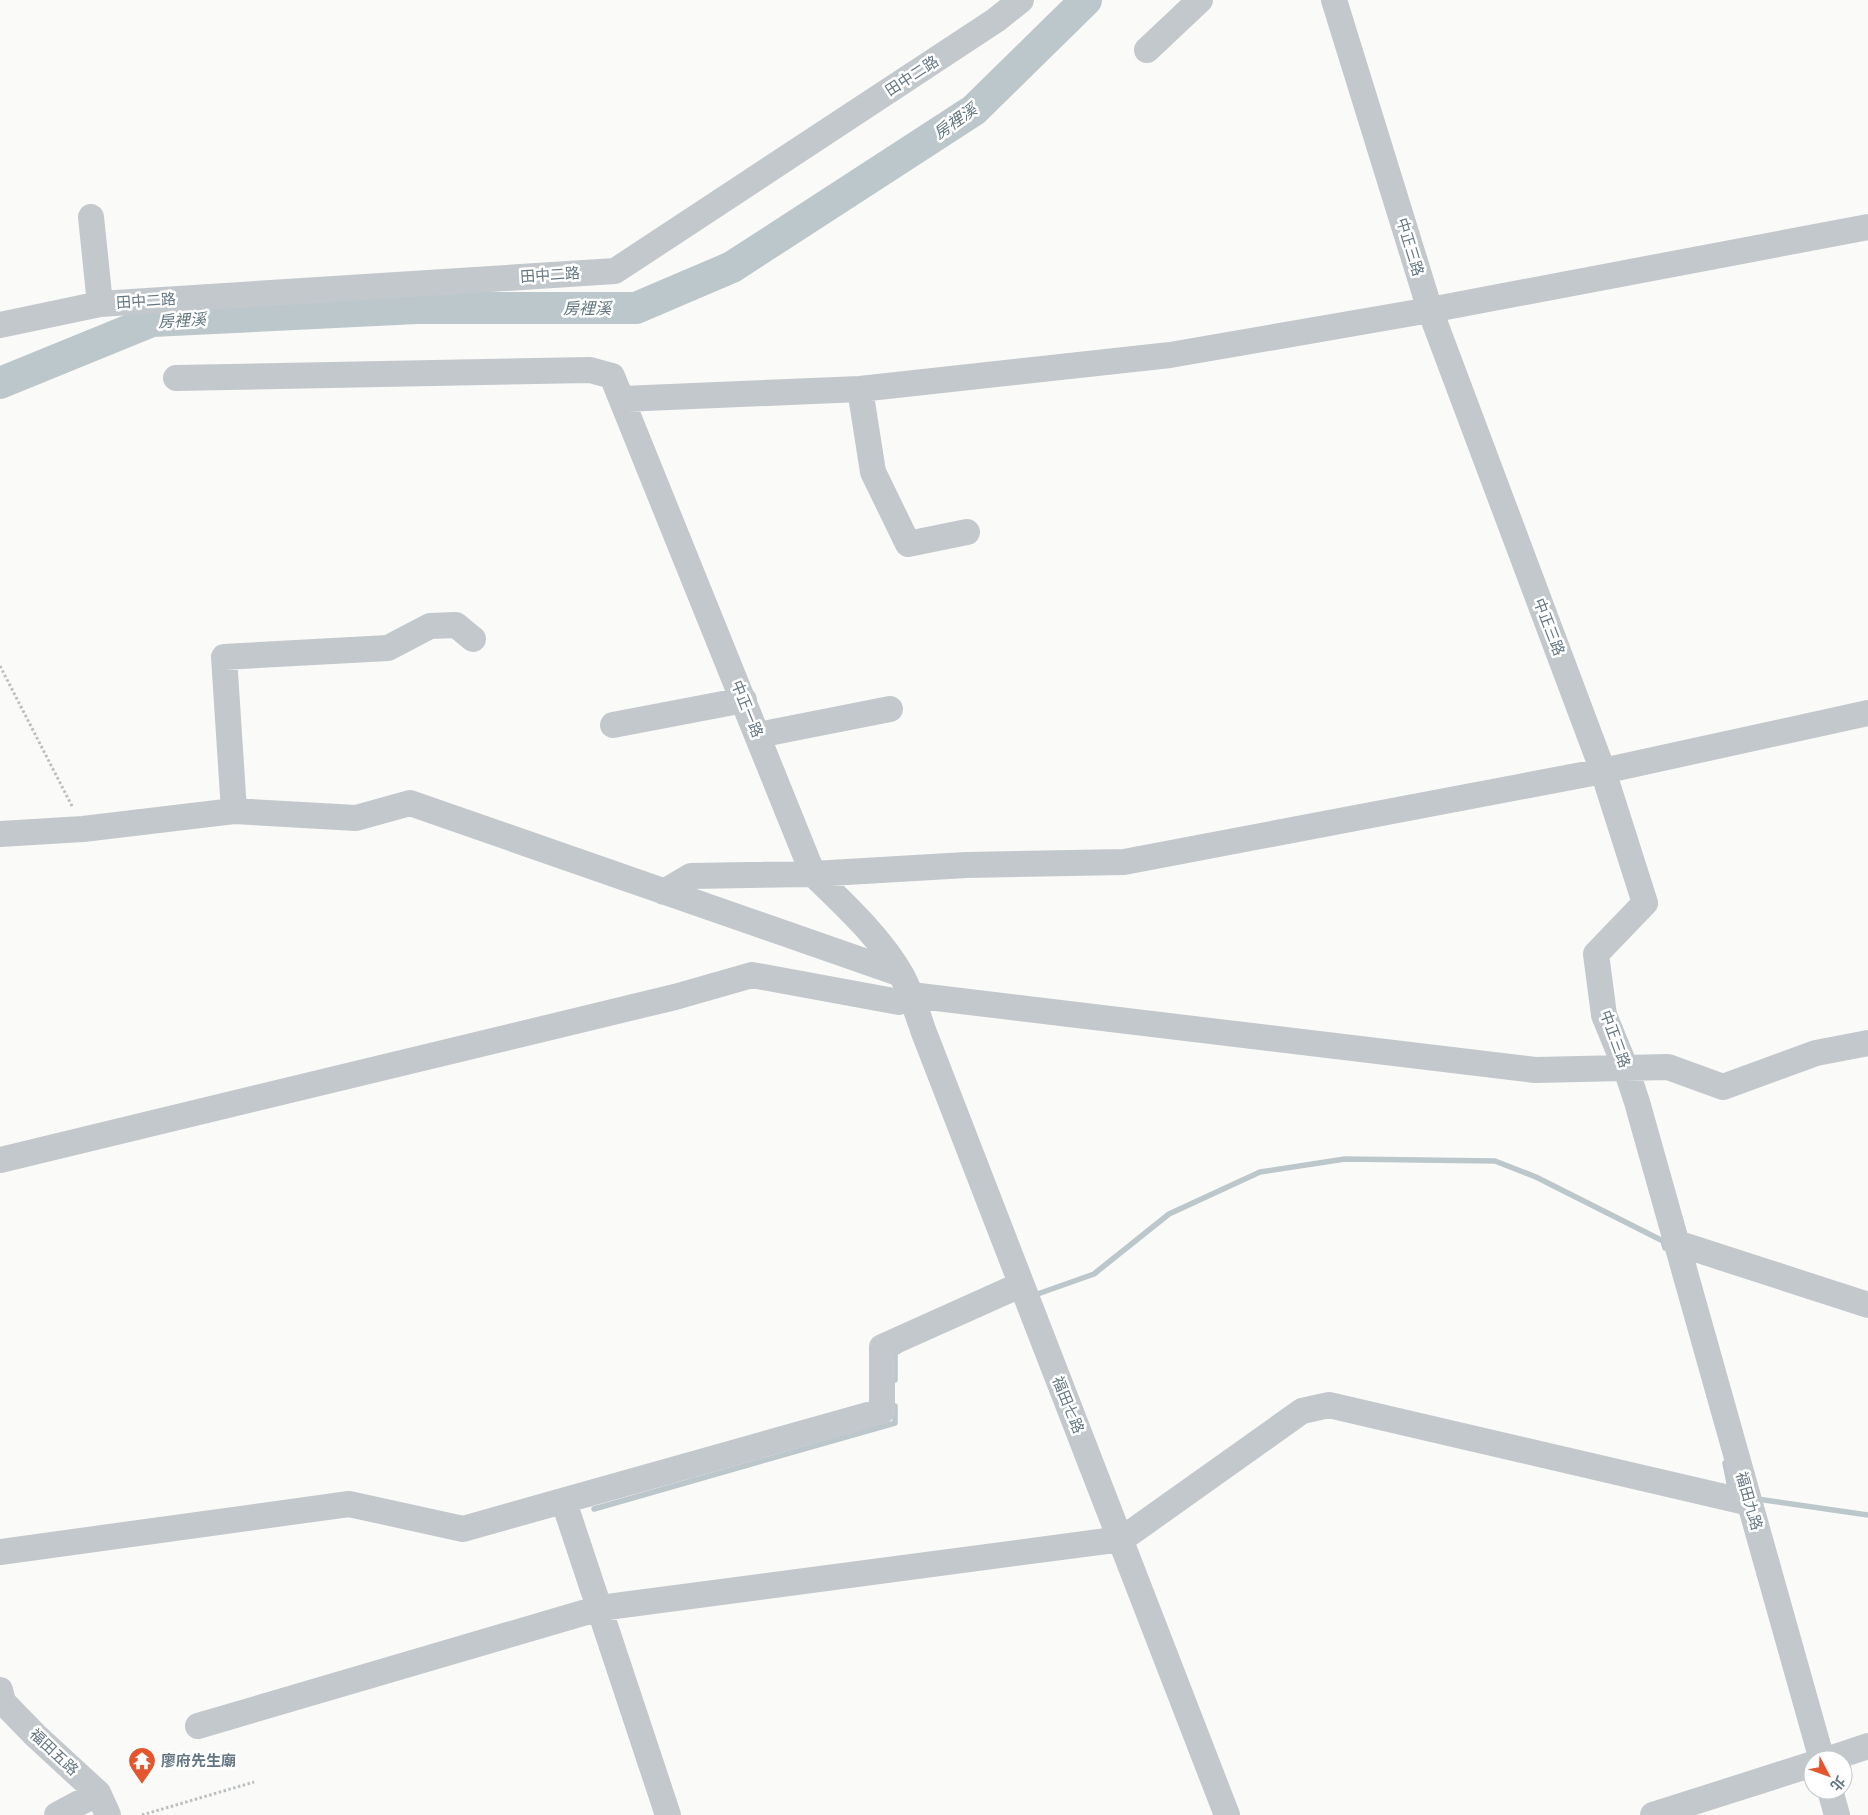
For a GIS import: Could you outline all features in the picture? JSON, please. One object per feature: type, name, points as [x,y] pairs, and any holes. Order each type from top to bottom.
[{"type":"lane","name":"田中二路","points":[[0,325],[100,304],[615,271],[996,20],[1021,0]]},
{"type":"lane","points":[[1147,50],[1200,0]]},
{"type":"lane","name":"中正三路","points":[[1334,0],[1430,310],[1603,771],[1645,903],[1596,954],[1604,1015],[1626,1069],[1677,1243]]},
{"type":"lane","points":[[91,217],[100,304]]},
{"type":"lane","points":[[622,399],[860,389],[1170,355],[1430,310],[1868,226]]},
{"type":"lane","name":"中正一路","points":[[176,378],[590,370],[612,376],[813,874],[843,903],[884,950],[906,984]]},
{"type":"lane","points":[[860,389],[873,472],[908,544],[967,532]]},
{"type":"lane","points":[[234,811],[224,657],[388,648],[430,626],[456,625],[473,639]]},
{"type":"lane","points":[[613,725],[744,700]]},
{"type":"lane","points":[[758,735],[890,709]]},
{"type":"lane","points":[[664,892],[691,876],[813,874],[966,865],[1124,862],[1603,771],[1868,713]]},
{"type":"lane","points":[[0,834],[84,829],[234,811],[356,818],[410,802],[664,892],[906,984],[1535,1070],[1668,1067],[1723,1087],[1816,1053],[1868,1043]]},
{"type":"lane","points":[[0,1160],[646,1004],[752,975],[899,1002],[906,984]]},
{"type":"lane","name":"福田七路","points":[[906,984],[1020,1285],[1122,1539],[1228,1815]]},
{"type":"lane","points":[[1677,1243],[1868,1305]]},
{"type":"lane","name":"福田九路","points":[[1677,1243],[1819,1750]]},
{"type":"lane","points":[[0,1552],[349,1504],[463,1530],[882,1412],[882,1347],[1020,1285]]},
{"type":"lane","points":[[198,1726],[600,1608],[1122,1539],[1302,1411],[1329,1405],[1750,1503]]},
{"type":"lane","points":[[564,1502],[668,1815]]},
{"type":"lane","name":"福田五路","points":[[0,1690],[3,1702],[103,1804]]},
{"type":"lane","points":[[1853,1751],[1868,1746]]},
{"type":"lane","points":[[1653,1815],[1803,1767]]},
{"type":"lane","points":[[1833,1800],[1837,1815]]},
{"type":"lane","points":[[57,1815],[103,1804]]},
{"type":"path","points":[[0,666],[84,829]]},
{"type":"path","points":[[142,1815],[254,1782]]},
{"type":"waterway","name":"房裡溪","points":[[0,383],[152,321],[417,308],[636,308],[732,267],[974,110],[1086,0]]},
{"type":"waterway","points":[[1032,1296],[1094,1274],[1169,1214],[1260,1172],[1345,1159],[1495,1161],[1536,1177],[1663,1241],[1665,1248]]},
{"type":"waterway","points":[[895,1380],[895,1353],[899,1351]]},
{"type":"waterway","points":[[594,1509],[895,1423],[895,1406]]},
{"type":"waterway","points":[[1725,1463],[1732,1490]]},
{"type":"waterway","points":[[1757,1499],[1868,1515]]},
{"type":"place","name":"廖府先生廟","points":[[142,1785]]}]
